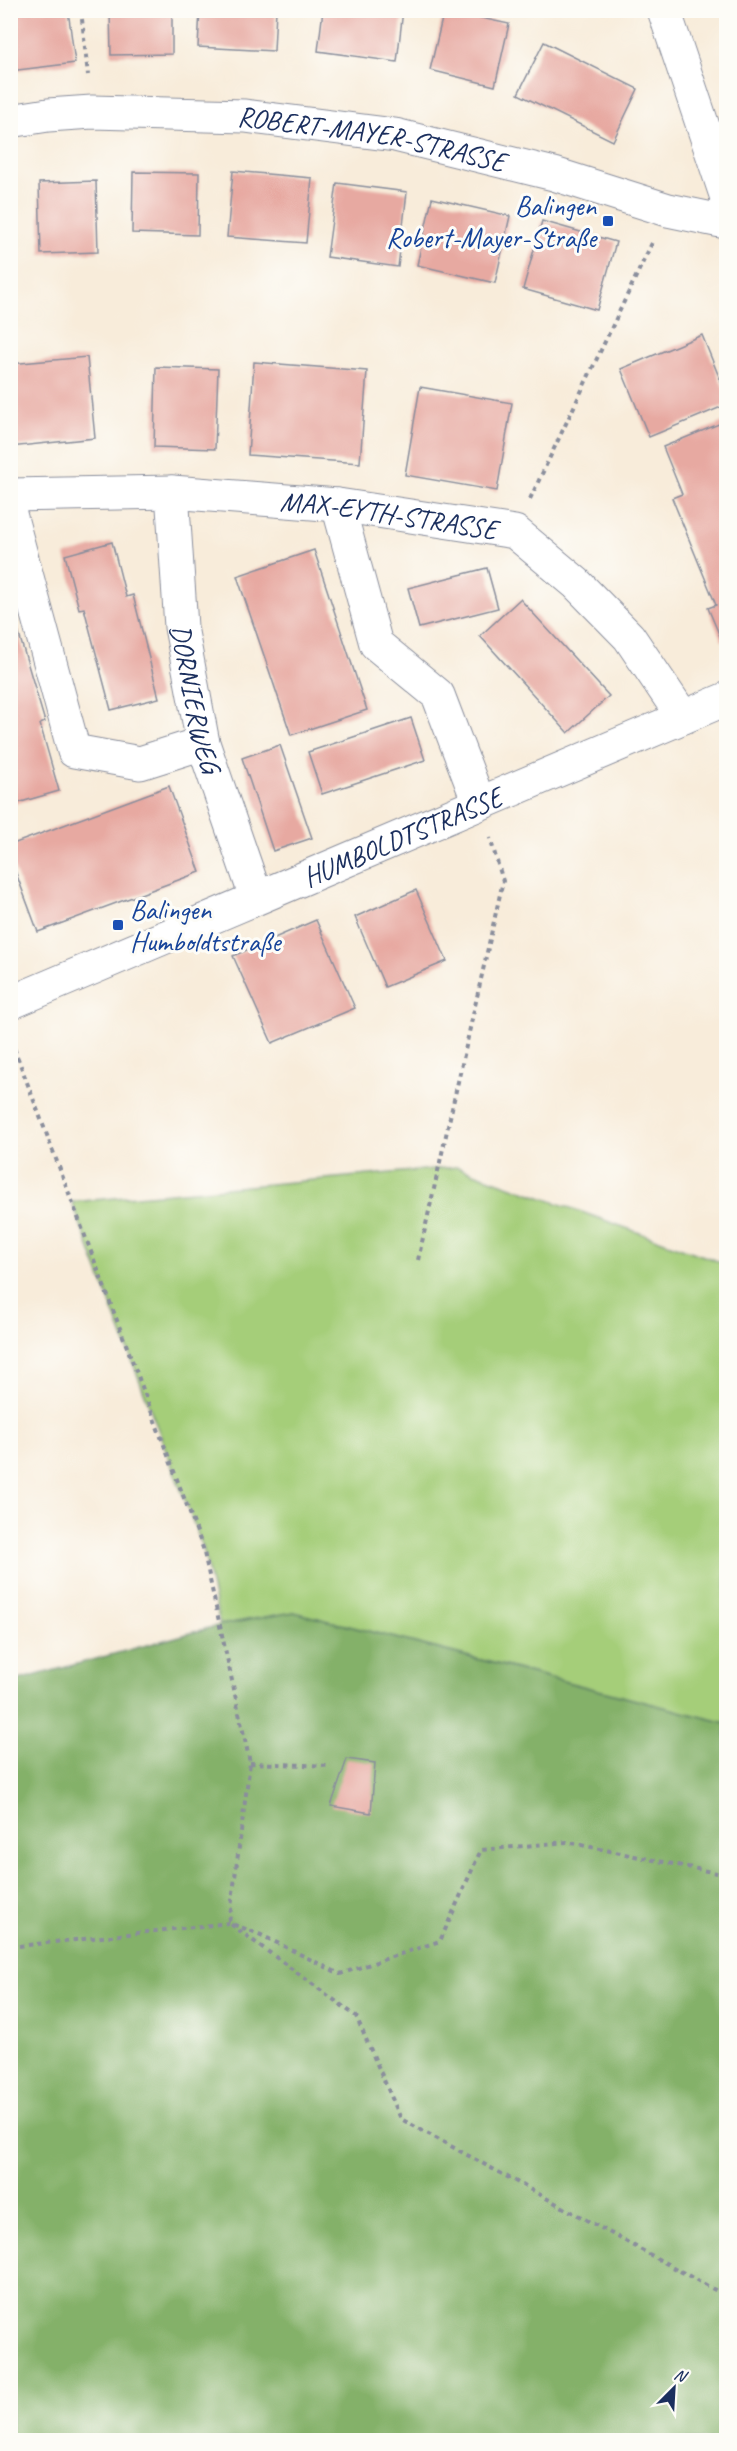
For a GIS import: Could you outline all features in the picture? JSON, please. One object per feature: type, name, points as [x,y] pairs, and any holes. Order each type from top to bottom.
[{"type":"street","points":[[664,10],[726,195]]},
{"type":"street","name":"ROBERT-MAYER-STRASSE","points":[[10,121],[48,115],[92,112],[245,116],[395,135],[554,174],[668,210],[726,222]]},
{"type":"street","name":"MAX-EYTH-STRASSE","points":[[10,495],[172,492],[338,505],[515,532],[576,583],[629,637],[683,717]]},
{"type":"street","name":"DORNIERWEG","points":[[172,492],[181,627],[203,743],[256,897]]},
{"type":"street","points":[[338,505],[376,644],[438,695],[479,803]]},
{"type":"street","points":[[10,514],[74,751],[140,763],[203,743]]},
{"type":"street","name":"HUMBOLDTSTRASSE","points":[[11,1002],[726,699]]},
{"type":"path","points":[[81,10],[92,112]]},
{"type":"path","points":[[515,532],[668,210]]},
{"type":"path","points":[[418,1260],[503,881],[479,803]]},
{"type":"path","points":[[10,1039],[203,1548],[250,1762],[229,1923]]},
{"type":"path","points":[[250,1762],[331,1766]]},
{"type":"path","points":[[10,1947],[229,1923],[257,1933],[340,1974],[440,1941],[481,1850],[567,1842],[726,1875]]},
{"type":"path","points":[[229,1923],[356,2016],[401,2119],[726,2296]]},
{"type":"green space","points":[[457,1167],[726,1264],[726,1723],[294,1612],[220,1625],[203,1548],[72,1202]]},
{"type":"green space","points":[[294,1612],[726,1723],[726,2440],[11,2440],[11,1682],[220,1625]]},
{"type":"building","points":[[10,10],[68,10],[75,63],[10,71]]},
{"type":"building","points":[[110,10],[172,10],[172,54],[111,55]]},
{"type":"building","points":[[200,10],[276,10],[274,51],[198,47]]},
{"type":"building","points":[[323,10],[403,10],[397,62],[318,51]]},
{"type":"building","points":[[444,10],[509,24],[495,86],[430,70]]},
{"type":"building","points":[[544,42],[638,89],[613,141],[518,94]]},
{"type":"building","points":[[233,171],[312,178],[306,243],[227,237]]},
{"type":"building","points":[[133,172],[199,173],[198,235],[132,233]]},
{"type":"building","points":[[96,181],[98,252],[41,254],[39,183]]},
{"type":"building","points":[[337,183],[407,192],[398,267],[327,257]]},
{"type":"building","points":[[432,198],[510,216],[495,283],[417,265]]},
{"type":"building","points":[[542,221],[616,242],[597,310],[523,289]]},
{"type":"building","points":[[10,229],[16,258],[10,258]]},
{"type":"building","points":[[702,335],[726,394],[726,405],[649,437],[621,369]]},
{"type":"building","points":[[87,357],[95,438],[10,447],[10,364]]},
{"type":"building","points":[[254,362],[367,371],[360,463],[248,455]]},
{"type":"building","points":[[156,367],[218,369],[215,449],[154,447]]},
{"type":"building","points":[[420,387],[512,403],[497,491],[405,475]]},
{"type":"building","points":[[726,421],[726,639],[722,641],[708,608],[716,605],[672,498],[682,494],[663,447]]},
{"type":"building","points":[[112,542],[126,597],[133,595],[159,698],[111,710],[84,608],[79,609],[65,555]]},
{"type":"building","points":[[314,550],[367,710],[291,735],[237,576]]},
{"type":"building","points":[[487,568],[498,608],[419,628],[408,588]]},
{"type":"building","points":[[520,599],[609,696],[568,733],[480,636]]},
{"type":"building","points":[[10,604],[45,722],[40,724],[59,791],[14,804],[10,790]]},
{"type":"building","points":[[411,718],[425,760],[322,794],[308,752]]},
{"type":"building","points":[[280,745],[312,838],[273,851],[242,758]]},
{"type":"building","points":[[169,786],[200,872],[38,932],[10,857],[10,845]]},
{"type":"building","points":[[416,890],[447,961],[385,987],[355,917]]},
{"type":"building","points":[[316,920],[355,1008],[272,1043],[233,956]]},
{"type":"building","points":[[347,1759],[375,1763],[371,1813],[331,1806]]},
{"type":"place","name":"Balingen Robert-Mayer-Straße","points":[[608,221]]},
{"type":"place","name":"Balingen Humboldtstraße","points":[[118,925]]}]
